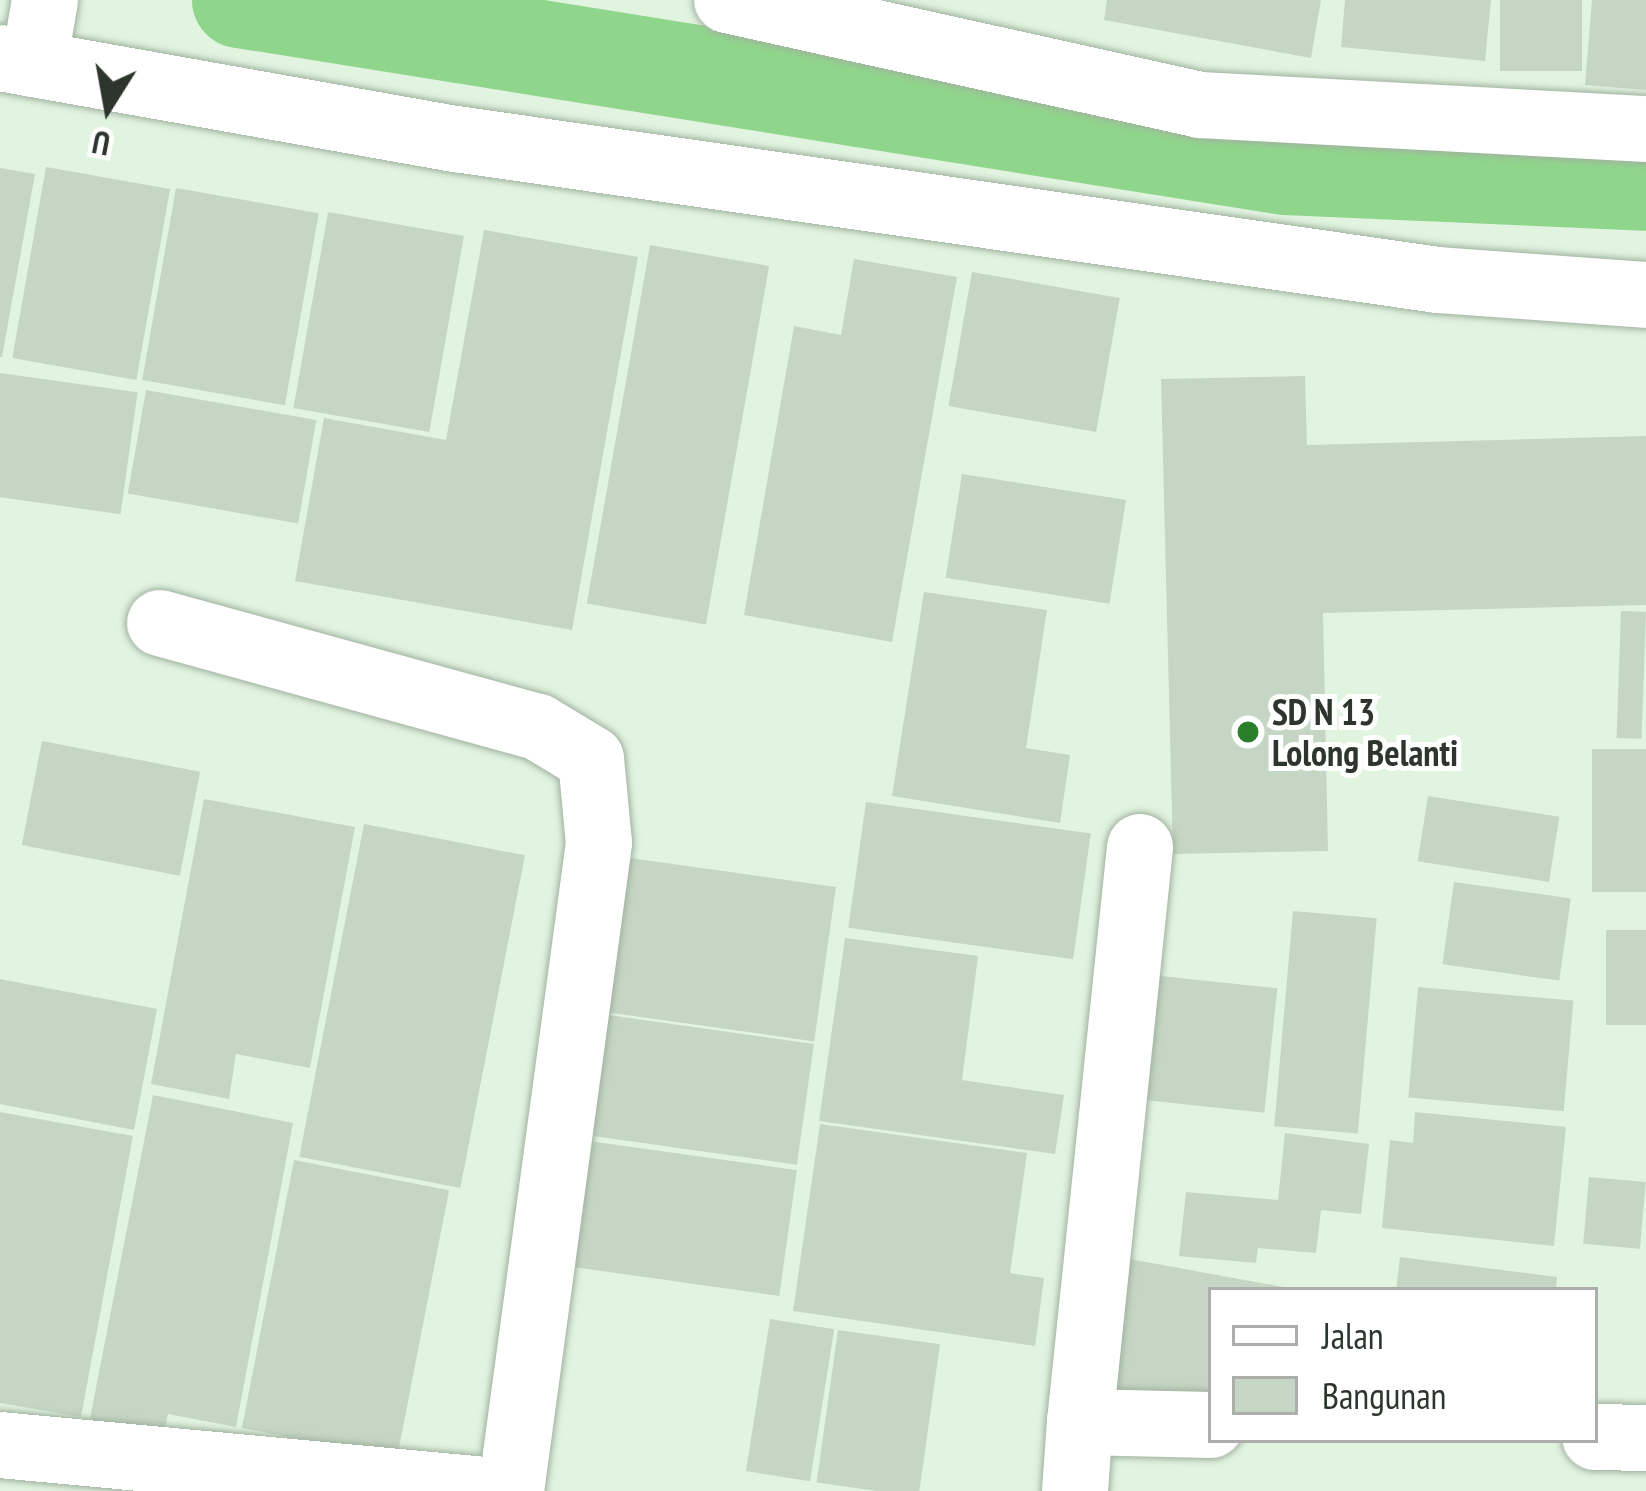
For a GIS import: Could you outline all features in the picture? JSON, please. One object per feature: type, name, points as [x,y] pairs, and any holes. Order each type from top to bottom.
[{"type":"street","points":[[728,0],[1201,106],[1646,129]]},
{"type":"street","points":[[30,35],[456,140],[1438,280],[1646,295]]},
{"type":"street","points":[[160,623],[538,727],[591,759],[599,843],[511,1491]]},
{"type":"street","points":[[1075,1491],[1140,847]]},
{"type":"street","points":[[1080,1422],[1208,1425]]},
{"type":"street","points":[[1598,1437],[1646,1438]]},
{"type":"street","points":[[0,1444],[492,1491]]},
{"type":"building","points":[[1107,0],[1321,0],[1311,58],[1104,20]]},
{"type":"building","points":[[1345,0],[1491,0],[1485,61],[1341,47]]},
{"type":"building","points":[[1500,0],[1582,0],[1582,71],[1500,71]]},
{"type":"building","points":[[1592,0],[1646,0],[1646,90],[1585,85]]},
{"type":"building","points":[[46,167],[170,189],[136,380],[12,358]]},
{"type":"building","points":[[0,168],[35,174],[2,357],[0,357]]},
{"type":"building","points":[[176,188],[319,213],[285,405],[142,380]]},
{"type":"building","points":[[328,212],[464,236],[429,432],[293,408]]},
{"type":"building","points":[[484,230],[638,257],[572,630],[295,581],[324,418],[446,440]]},
{"type":"building","points":[[650,245],[769,266],[706,624],[587,603]]},
{"type":"building","points":[[854,259],[957,277],[892,642],[744,615],[794,326],[841,335]]},
{"type":"building","points":[[972,272],[1120,298],[1096,432],[948,406]]},
{"type":"building","points":[[0,373],[138,392],[121,514],[0,497]]},
{"type":"building","name":"SD N 13 Lolong Belanti","points":[[1305,376],[1307,445],[1646,436],[1646,605],[1323,613],[1328,851],[1173,854],[1161,379]]},
{"type":"building","points":[[146,390],[316,420],[298,523],[128,493]]},
{"type":"building","points":[[962,474],[1126,500],[1110,604],[946,578]]},
{"type":"building","points":[[924,592],[1047,610],[1026,748],[1070,755],[1060,823],[892,796]]},
{"type":"building","points":[[1621,611],[1646,612],[1642,739],[1617,738]]},
{"type":"building","points":[[42,741],[200,772],[180,876],[22,845]]},
{"type":"building","points":[[1592,749],[1646,749],[1646,892],[1592,892]]},
{"type":"building","points":[[1428,796],[1559,817],[1549,882],[1418,861]]},
{"type":"building","points":[[204,799],[355,827],[310,1068],[236,1054],[229,1099],[151,1084]]},
{"type":"building","points":[[866,802],[1091,834],[1073,959],[848,928]]},
{"type":"building","points":[[364,824],[525,855],[460,1188],[299,1157]]},
{"type":"building","points":[[623,857],[836,887],[814,1041],[601,1011]]},
{"type":"building","points":[[1454,882],[1571,898],[1559,981],[1442,964]]},
{"type":"building","points":[[1293,911],[1377,918],[1358,1133],[1274,1126]]},
{"type":"building","points":[[1606,930],[1646,930],[1646,1025],[1606,1025]]},
{"type":"building","points":[[845,938],[978,956],[962,1080],[1064,1095],[1055,1154],[819,1121]]},
{"type":"building","points":[[1160,976],[1277,988],[1264,1113],[1147,1100]]},
{"type":"building","points":[[0,979],[157,1009],[134,1130],[0,1104]]},
{"type":"building","points":[[1418,987],[1573,1001],[1564,1111],[1408,1098]]},
{"type":"building","points":[[601,1014],[814,1044],[797,1165],[584,1135]]},
{"type":"building","points":[[153,1095],[293,1123],[236,1427],[168,1414],[161,1447],[87,1434]]},
{"type":"building","points":[[0,1112],[133,1136],[81,1417],[0,1403]]},
{"type":"building","points":[[1415,1112],[1566,1127],[1554,1246],[1382,1228],[1390,1140],[1413,1143]]},
{"type":"building","points":[[820,1124],[1027,1153],[1010,1273],[1044,1278],[1035,1346],[793,1311]]},
{"type":"building","points":[[1285,1133],[1369,1144],[1361,1214],[1321,1210],[1316,1253],[1258,1248],[1256,1263],[1179,1256],[1186,1192],[1278,1200]]},
{"type":"building","points":[[582,1140],[797,1170],[779,1296],[564,1266]]},
{"type":"building","points":[[294,1160],[449,1190],[397,1458],[242,1428]]},
{"type":"building","points":[[1589,1177],[1646,1182],[1640,1249],[1583,1244]]},
{"type":"building","points":[[1400,1257],[1557,1277],[1556,1287],[1396,1287]]},
{"type":"building","points":[[1124,1258],[1284,1287],[1208,1287],[1208,1410],[1101,1392]]},
{"type":"building","points":[[770,1319],[834,1329],[810,1481],[746,1471]]},
{"type":"building","points":[[838,1330],[940,1344],[919,1491],[817,1483]]},
{"type":"waterway","points":[[240,0],[1285,167],[1646,183]]},
{"type":"place","name":"SD N 13 Lolong Belanti","points":[[1248,732]]}]
